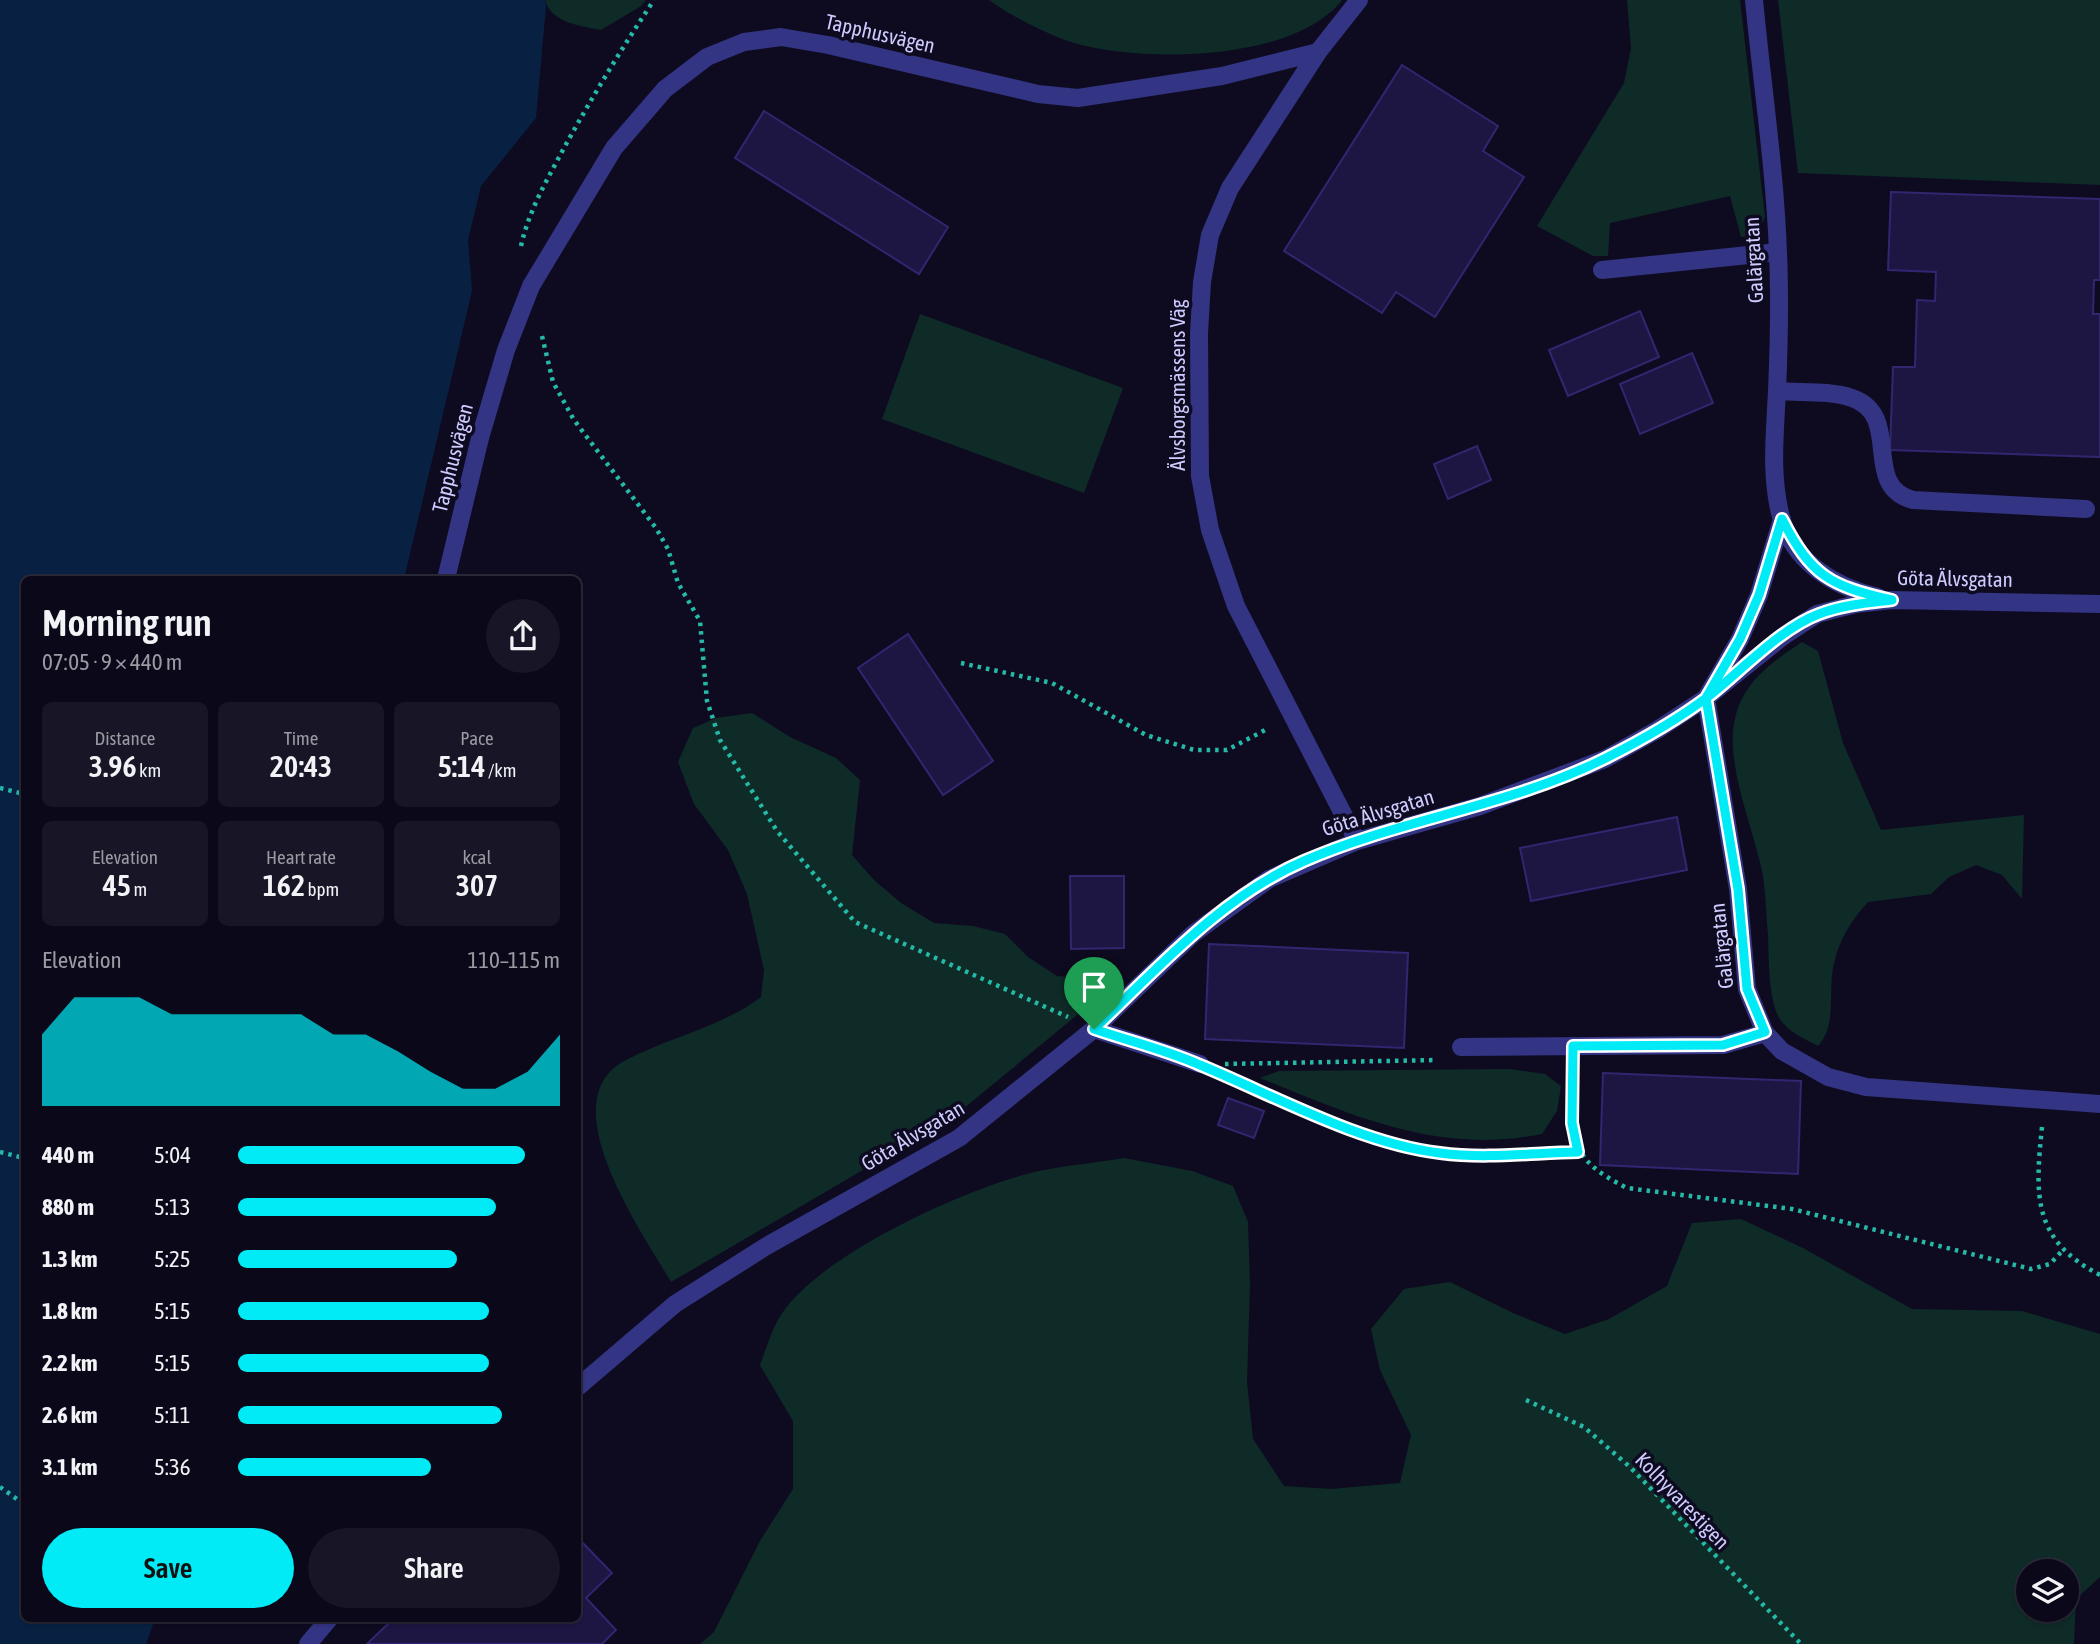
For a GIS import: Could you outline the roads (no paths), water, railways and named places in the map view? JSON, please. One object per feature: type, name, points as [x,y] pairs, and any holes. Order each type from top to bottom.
[{"type":"lane","points":[[1318,52],[1359,0]]},
{"type":"lane","name":"Galärgatan","points":[[1755,0],[1778,251],[1774,472],[1782,519],[1799,552],[1821,575],[1850,591],[1892,600]]},
{"type":"lane","name":"Tapphusvägen","points":[[447,576],[480,438],[506,350],[531,286],[614,149],[665,89],[707,57],[744,42],[781,37],[828,45],[1038,94],[1078,98],[1222,76],[1318,52]]},
{"type":"lane","name":"Älvsborgsmässens Väg","points":[[1318,52],[1230,188],[1210,235],[1202,282],[1199,333],[1200,476],[1210,530],[1236,606],[1357,841]]},
{"type":"lane","points":[[1602,270],[1778,251]]},
{"type":"lane","points":[[1777,391],[1838,395],[1856,399],[1877,424],[1884,442],[1888,485],[1898,496],[1913,500],[2087,509]]},
{"type":"lane","name":"Galärgatan","points":[[1782,519],[1759,595],[1740,639],[1706,698],[1738,889],[1747,989],[1765,1032],[1782,1051],[1828,1077],[1866,1087],[2100,1104]]},
{"type":"lane","name":"Göta Älvsgatan","points":[[581,1384],[675,1304],[765,1247],[959,1138],[1094,1029],[1193,934],[1236,901],[1303,862],[1357,841],[1480,806],[1577,771],[1657,730],[1706,698],[1782,637],[1817,614],[1856,604],[1892,600],[2100,604]]},
{"type":"lane","points":[[1094,1029],[1200,1064]]},
{"type":"lane","points":[[1461,1047],[1723,1045],[1765,1032]]},
{"type":"lane","points":[[308,1644],[326,1622]]},
{"type":"water","points":[[0,0],[545,0],[536,118],[481,186],[468,240],[472,291],[405,576],[21,576],[21,1622],[154,1622],[146,1644],[0,1644]]}]
